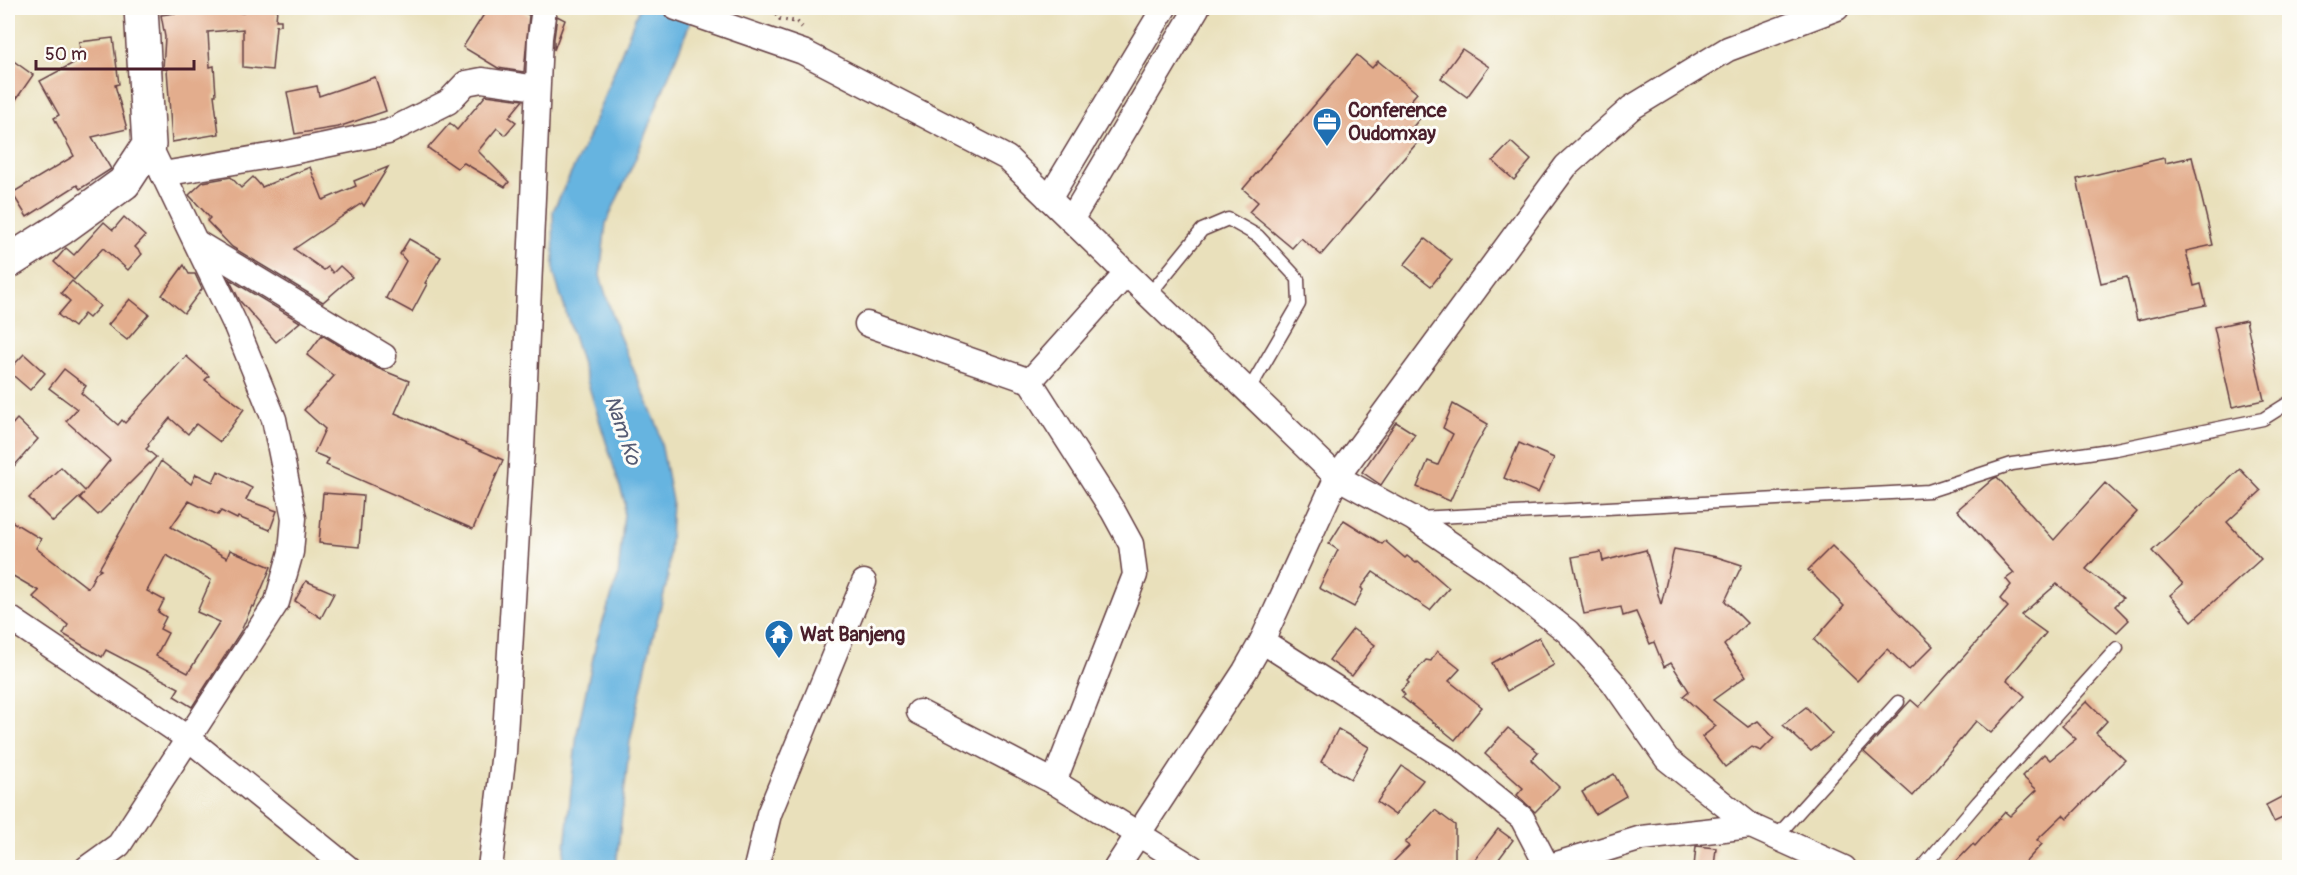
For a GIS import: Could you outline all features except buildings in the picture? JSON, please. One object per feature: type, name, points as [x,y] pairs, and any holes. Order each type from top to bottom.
[{"type":"street","points":[[87,867],[119,845],[277,602],[291,552],[294,518],[274,419],[236,326],[149,145],[141,8]]},
{"type":"street","points":[[490,867],[505,740],[522,449],[537,88],[544,8]]},
{"type":"street","points":[[676,8],[793,48],[1007,158],[1337,477],[1414,519],[1493,573],[1568,632],[1613,682],[1667,759],[1751,826],[1844,867]]},
{"type":"street","points":[[1049,199],[1164,8]]},
{"type":"street","points":[[1071,220],[1197,8]]},
{"type":"street","points":[[1116,867],[1245,672],[1262,641],[1337,477],[1566,166],[1631,108],[1728,49],[1837,8]]},
{"type":"street","points":[[163,174],[287,153],[388,132],[448,102],[466,83],[482,80],[537,88]]},
{"type":"street","points":[[8,262],[62,228],[124,183],[149,145]]},
{"type":"street","points":[[196,242],[384,356]]},
{"type":"street","points":[[1030,381],[1126,274]]},
{"type":"street","points":[[867,324],[1030,381],[1113,511],[1131,544],[1135,575],[1054,782]]},
{"type":"street","points":[[756,867],[769,814],[864,582]]},
{"type":"street","points":[[8,617],[189,739],[348,867]]},
{"type":"street","points":[[1262,641],[1452,762],[1522,818],[1546,867],[1642,838],[1751,826]]},
{"type":"street","points":[[919,712],[1054,782],[1137,835],[1193,867]]},
{"type":"lane","points":[[1149,294],[1202,230],[1228,219],[1258,236],[1298,279],[1299,304],[1249,390]]},
{"type":"lane","points":[[1414,519],[1929,491],[2012,465],[2116,449],[2263,419],[2289,402]]},
{"type":"lane","points":[[1922,867],[2117,648]]},
{"type":"lane","points":[[1776,837],[1898,702]]},
{"type":"water","name":"Nam Ko","points":[[639,8],[696,8],[635,160],[606,223],[600,276],[618,333],[658,427],[672,501],[668,578],[630,741],[616,867],[563,867],[577,733],[597,639],[618,577],[625,503],[554,274],[553,211],[587,140]]},
{"type":"place","name":"Conference Oudomxay","points":[[1327,148]]},
{"type":"place","name":"Wat Banjeng","points":[[779,660]]}]
